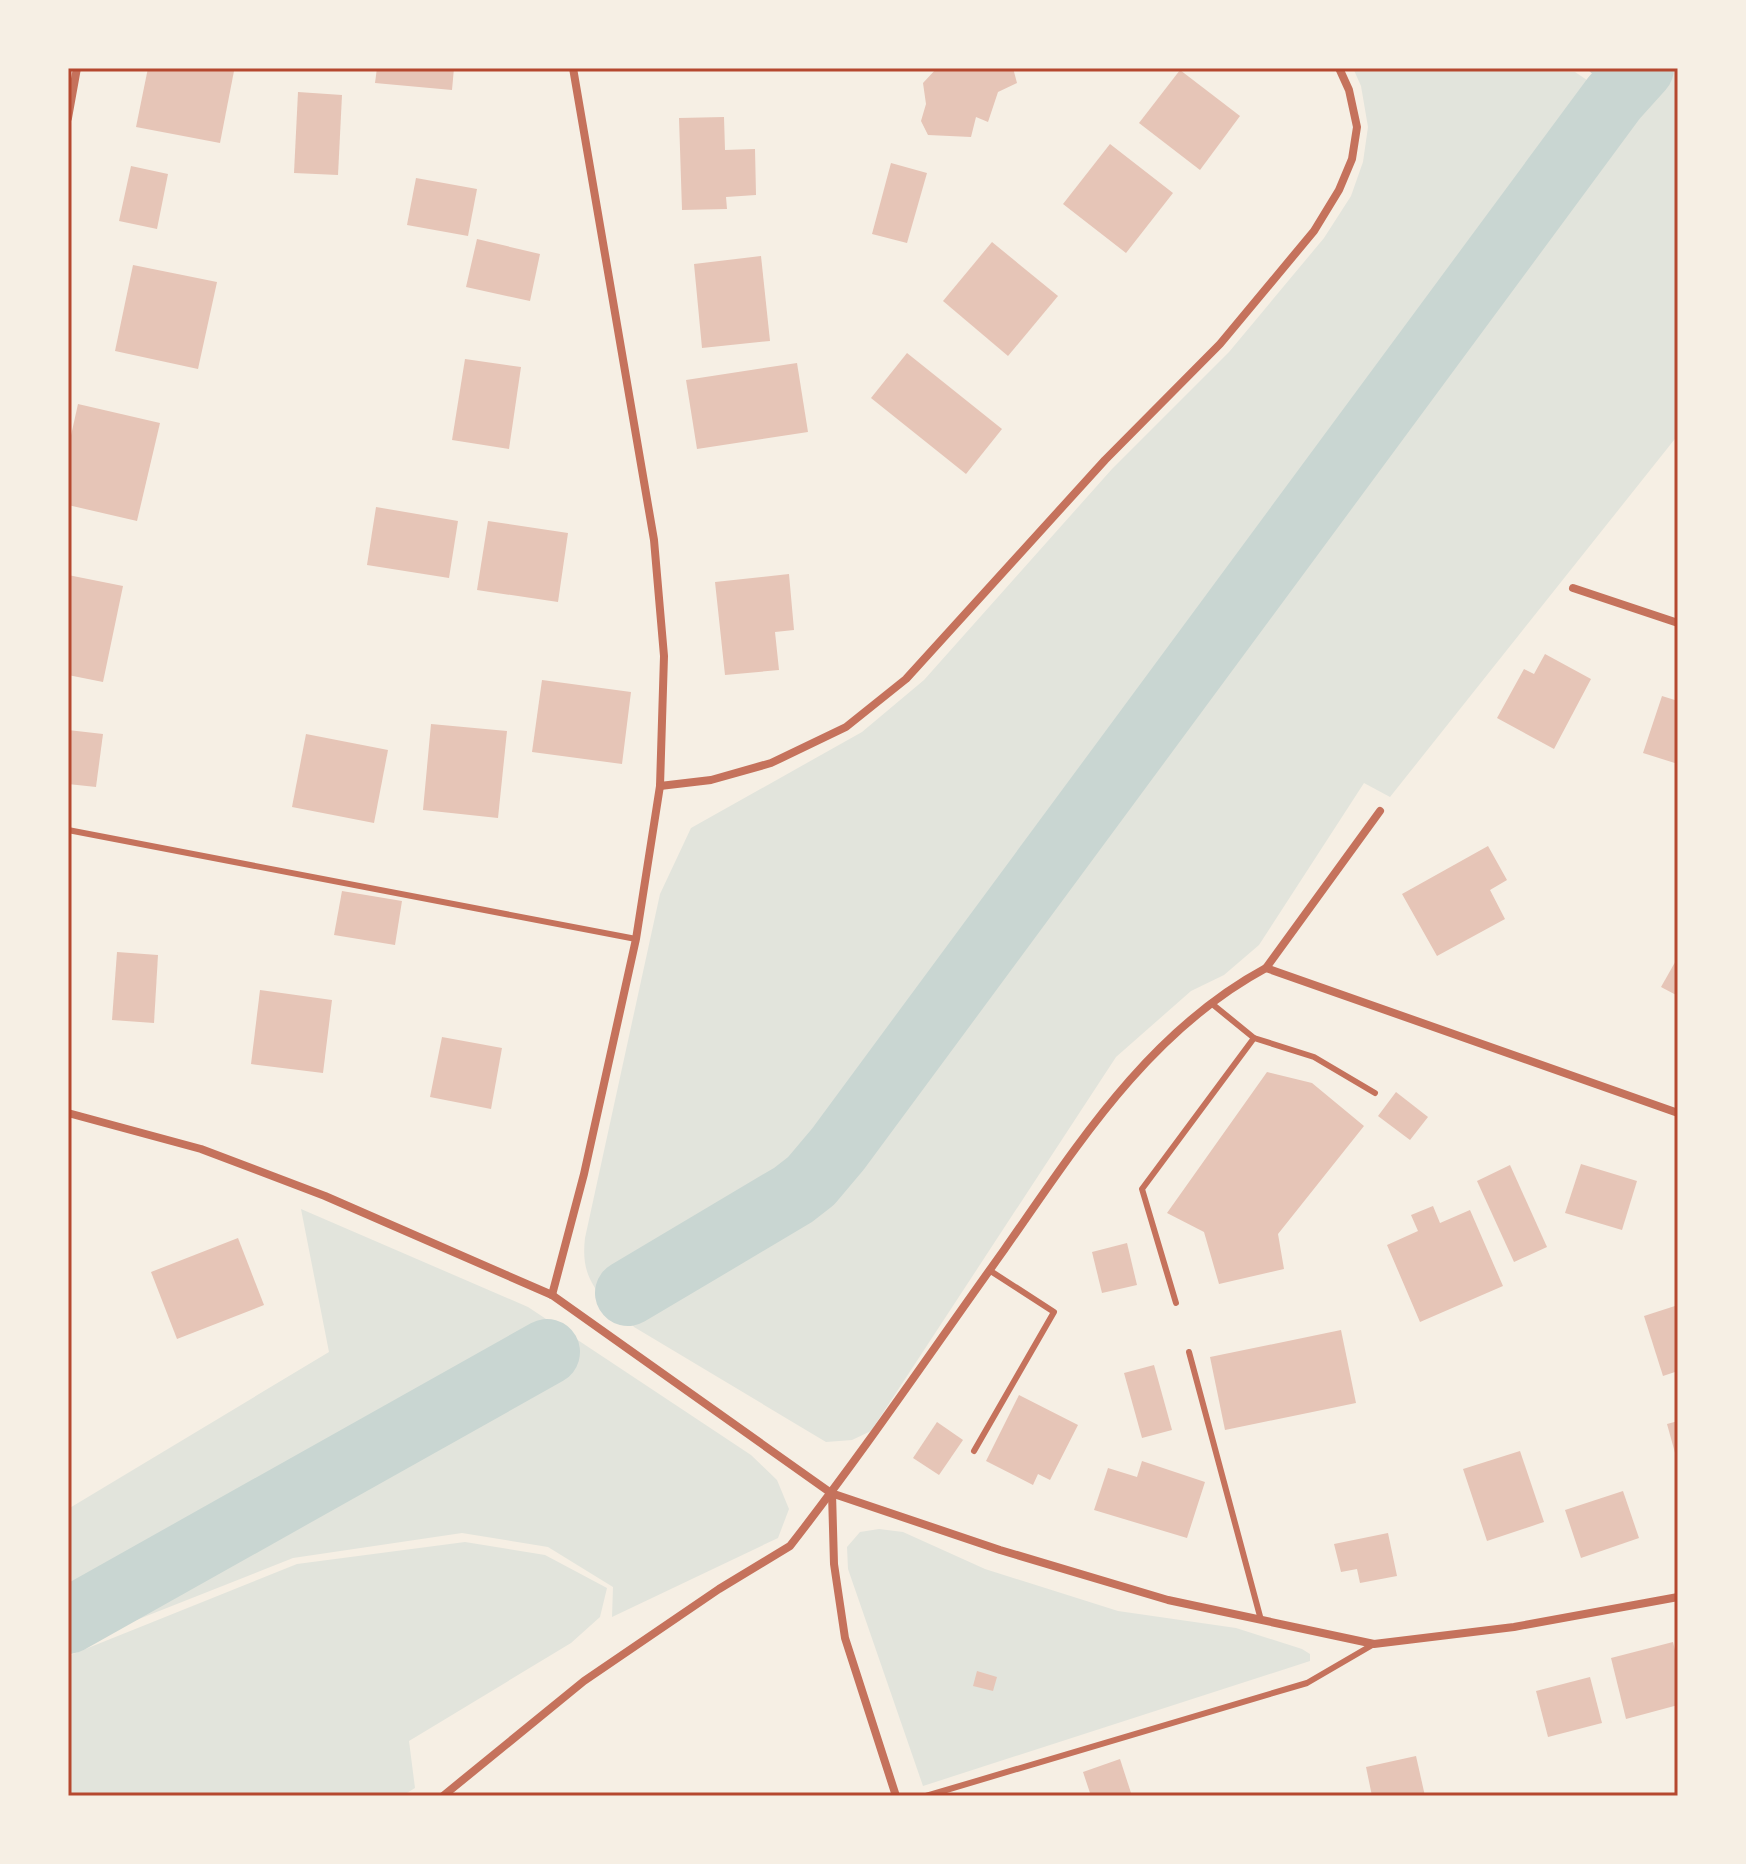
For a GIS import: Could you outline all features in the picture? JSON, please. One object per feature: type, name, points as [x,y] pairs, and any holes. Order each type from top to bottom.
[{"type":"street","points":[[68,118],[77,68]]},
{"type":"street","points":[[552,1295],[584,1174],[636,939],[660,786],[664,656],[654,540],[573,68]]},
{"type":"street","points":[[660,786],[711,780],[771,763],[846,727],[915,669],[1105,460],[1220,344],[1314,231],[1339,190],[1352,159],[1357,127],[1349,90],[1339,68]]},
{"type":"street","points":[[1573,588],[1678,623]]},
{"type":"street","points":[[443,1796],[584,1681],[719,1589],[790,1546],[1105,1109],[1164,1042],[1211,1003],[1266,968],[1380,811]]},
{"type":"street","points":[[1266,968],[1678,1113]]},
{"type":"street","points":[[68,1113],[201,1149],[325,1196],[552,1295],[831,1493],[1000,1550],[1138,1591],[1374,1644],[1514,1627],[1678,1597]]},
{"type":"street","points":[[831,1493],[834,1564],[845,1638],[896,1796]]},
{"type":"lane","points":[[68,830],[636,939]]},
{"type":"lane","points":[[1211,1003],[1254,1038],[1314,1057],[1375,1093]]},
{"type":"lane","points":[[1176,1303],[1142,1189],[1254,1038]]},
{"type":"lane","points":[[974,1451],[1054,1312],[989,1270]]},
{"type":"lane","points":[[1189,1352],[1261,1620]]},
{"type":"lane","points":[[926,1796],[1307,1683],[1374,1644]]},
{"type":"shaded area","points":[[1353,68],[1575,72],[1605,92],[807,1171],[603,1299],[587,1271],[585,1238],[660,894],[691,828],[862,732],[924,680],[1112,469],[1229,352],[1324,238],[1351,196],[1363,162],[1368,127],[1361,86]]},
{"type":"shaded area","points":[[1667,68],[1678,68],[1678,435],[1390,797],[1364,783],[1259,945],[1224,975],[1191,991],[1116,1057],[871,1431],[852,1440],[826,1442],[634,1327],[621,1310],[817,1197]]},
{"type":"shaded area","points":[[301,1209],[528,1307],[751,1455],[777,1480],[789,1509],[778,1538],[612,1617],[613,1587],[548,1547],[462,1533],[293,1558],[68,1647],[68,1509],[329,1352]]},
{"type":"shaded area","points":[[879,1529],[903,1532],[985,1569],[1118,1611],[1236,1628],[1302,1649],[1310,1654],[1310,1661],[923,1786],[848,1569],[847,1547],[860,1532]]},
{"type":"shaded area","points":[[465,1542],[545,1555],[607,1588],[600,1617],[571,1643],[409,1741],[415,1788],[402,1796],[68,1796],[68,1656],[297,1564]]},
{"type":"building","points":[[148,68],[234,71],[220,143],[136,127]]},
{"type":"building","points":[[377,68],[454,68],[452,90],[375,83]]},
{"type":"building","points":[[937,68],[1013,68],[1017,83],[998,92],[988,122],[976,117],[971,137],[928,135],[921,121],[926,104],[923,83]]},
{"type":"building","points":[[1180,70],[1240,116],[1200,170],[1139,123]]},
{"type":"building","points":[[298,92],[342,95],[338,175],[294,173]]},
{"type":"building","points":[[724,117],[725,150],[755,149],[756,195],[726,197],[727,209],[682,210],[679,118]]},
{"type":"building","points":[[1110,144],[1173,193],[1126,253],[1063,204]]},
{"type":"building","points":[[891,163],[927,173],[907,243],[872,234]]},
{"type":"building","points":[[131,166],[168,174],[157,229],[119,221]]},
{"type":"building","points":[[416,178],[477,189],[468,236],[407,225]]},
{"type":"building","points":[[477,239],[540,254],[530,301],[466,287]]},
{"type":"building","points":[[992,242],[1058,296],[1008,356],[943,301]]},
{"type":"building","points":[[761,256],[770,341],[702,348],[694,264]]},
{"type":"building","points":[[133,265],[217,282],[198,369],[115,351]]},
{"type":"building","points":[[907,353],[1002,429],[966,474],[871,398]]},
{"type":"building","points":[[465,359],[521,367],[509,449],[452,440]]},
{"type":"building","points":[[797,363],[808,432],[697,449],[686,380]]},
{"type":"building","points":[[78,404],[160,423],[137,521],[68,505],[68,449]]},
{"type":"building","points":[[376,507],[458,521],[449,578],[367,565]]},
{"type":"building","points":[[488,521],[568,533],[558,602],[477,590]]},
{"type":"building","points":[[789,574],[794,630],[775,632],[779,670],[725,675],[715,582]]},
{"type":"building","points":[[68,575],[123,586],[103,682],[68,675]]},
{"type":"building","points":[[1545,654],[1591,679],[1554,749],[1497,718],[1524,669],[1534,674]]},
{"type":"building","points":[[542,680],[631,692],[622,764],[532,752]]},
{"type":"building","points":[[1662,696],[1678,701],[1678,764],[1643,753]]},
{"type":"building","points":[[431,724],[507,731],[498,818],[423,810]]},
{"type":"building","points":[[68,730],[103,734],[96,787],[68,784]]},
{"type":"building","points":[[306,734],[388,750],[374,823],[292,807]]},
{"type":"building","points":[[1488,846],[1507,880],[1490,890],[1505,919],[1437,956],[1402,894]]},
{"type":"building","points":[[342,891],[402,901],[395,945],[334,935]]},
{"type":"building","points":[[117,952],[158,955],[154,1023],[112,1020]]},
{"type":"building","points":[[1678,957],[1678,996],[1661,987]]},
{"type":"building","points":[[260,990],[332,1000],[323,1073],[251,1064]]},
{"type":"building","points":[[442,1037],[502,1048],[491,1109],[430,1097]]},
{"type":"building","points":[[1267,1072],[1312,1083],[1364,1126],[1278,1234],[1284,1269],[1219,1284],[1204,1232],[1167,1213]]},
{"type":"building","points":[[1396,1092],[1428,1117],[1410,1140],[1378,1116]]},
{"type":"building","points":[[1581,1164],[1637,1181],[1622,1230],[1565,1213]]},
{"type":"building","points":[[1510,1165],[1547,1247],[1514,1262],[1477,1181]]},
{"type":"building","points":[[1433,1206],[1440,1223],[1470,1210],[1503,1286],[1420,1322],[1387,1245],[1418,1231],[1411,1215]]},
{"type":"building","points":[[238,1238],[264,1305],[177,1339],[151,1272]]},
{"type":"building","points":[[1127,1243],[1137,1285],[1102,1293],[1092,1252]]},
{"type":"building","points":[[1678,1305],[1678,1371],[1663,1376],[1644,1316]]},
{"type":"building","points":[[1341,1330],[1356,1403],[1225,1430],[1210,1357]]},
{"type":"building","points":[[1154,1365],[1172,1430],[1142,1438],[1124,1373]]},
{"type":"building","points":[[1019,1395],[1078,1425],[1050,1480],[1038,1474],[1033,1485],[986,1461]]},
{"type":"building","points":[[1678,1421],[1678,1460],[1677,1460],[1667,1424]]},
{"type":"building","points":[[937,1422],[963,1440],[939,1475],[913,1458]]},
{"type":"building","points":[[1520,1451],[1544,1522],[1487,1541],[1463,1469]]},
{"type":"building","points":[[1142,1461],[1205,1482],[1187,1538],[1094,1510],[1108,1468],[1137,1477]]},
{"type":"building","points":[[1623,1491],[1639,1538],[1581,1558],[1565,1510]]},
{"type":"building","points":[[1388,1533],[1397,1576],[1360,1583],[1357,1569],[1341,1572],[1334,1544]]},
{"type":"building","points":[[1673,1642],[1678,1663],[1678,1705],[1626,1719],[1611,1658]]},
{"type":"building","points":[[977,1671],[997,1677],[993,1691],[973,1686]]},
{"type":"building","points":[[1590,1677],[1602,1723],[1548,1737],[1536,1691]]},
{"type":"building","points":[[1416,1756],[1425,1796],[1372,1796],[1366,1767]]},
{"type":"building","points":[[1120,1759],[1132,1796],[1091,1796],[1083,1772]]},
{"type":"waterway","points":[[1594,68],[1621,90]]},
{"type":"waterway","points":[[628,1293],[793,1195],[811,1181],[838,1149],[1614,98],[1641,68]]},
{"type":"waterway","points":[[68,1621],[547,1352]]}]
